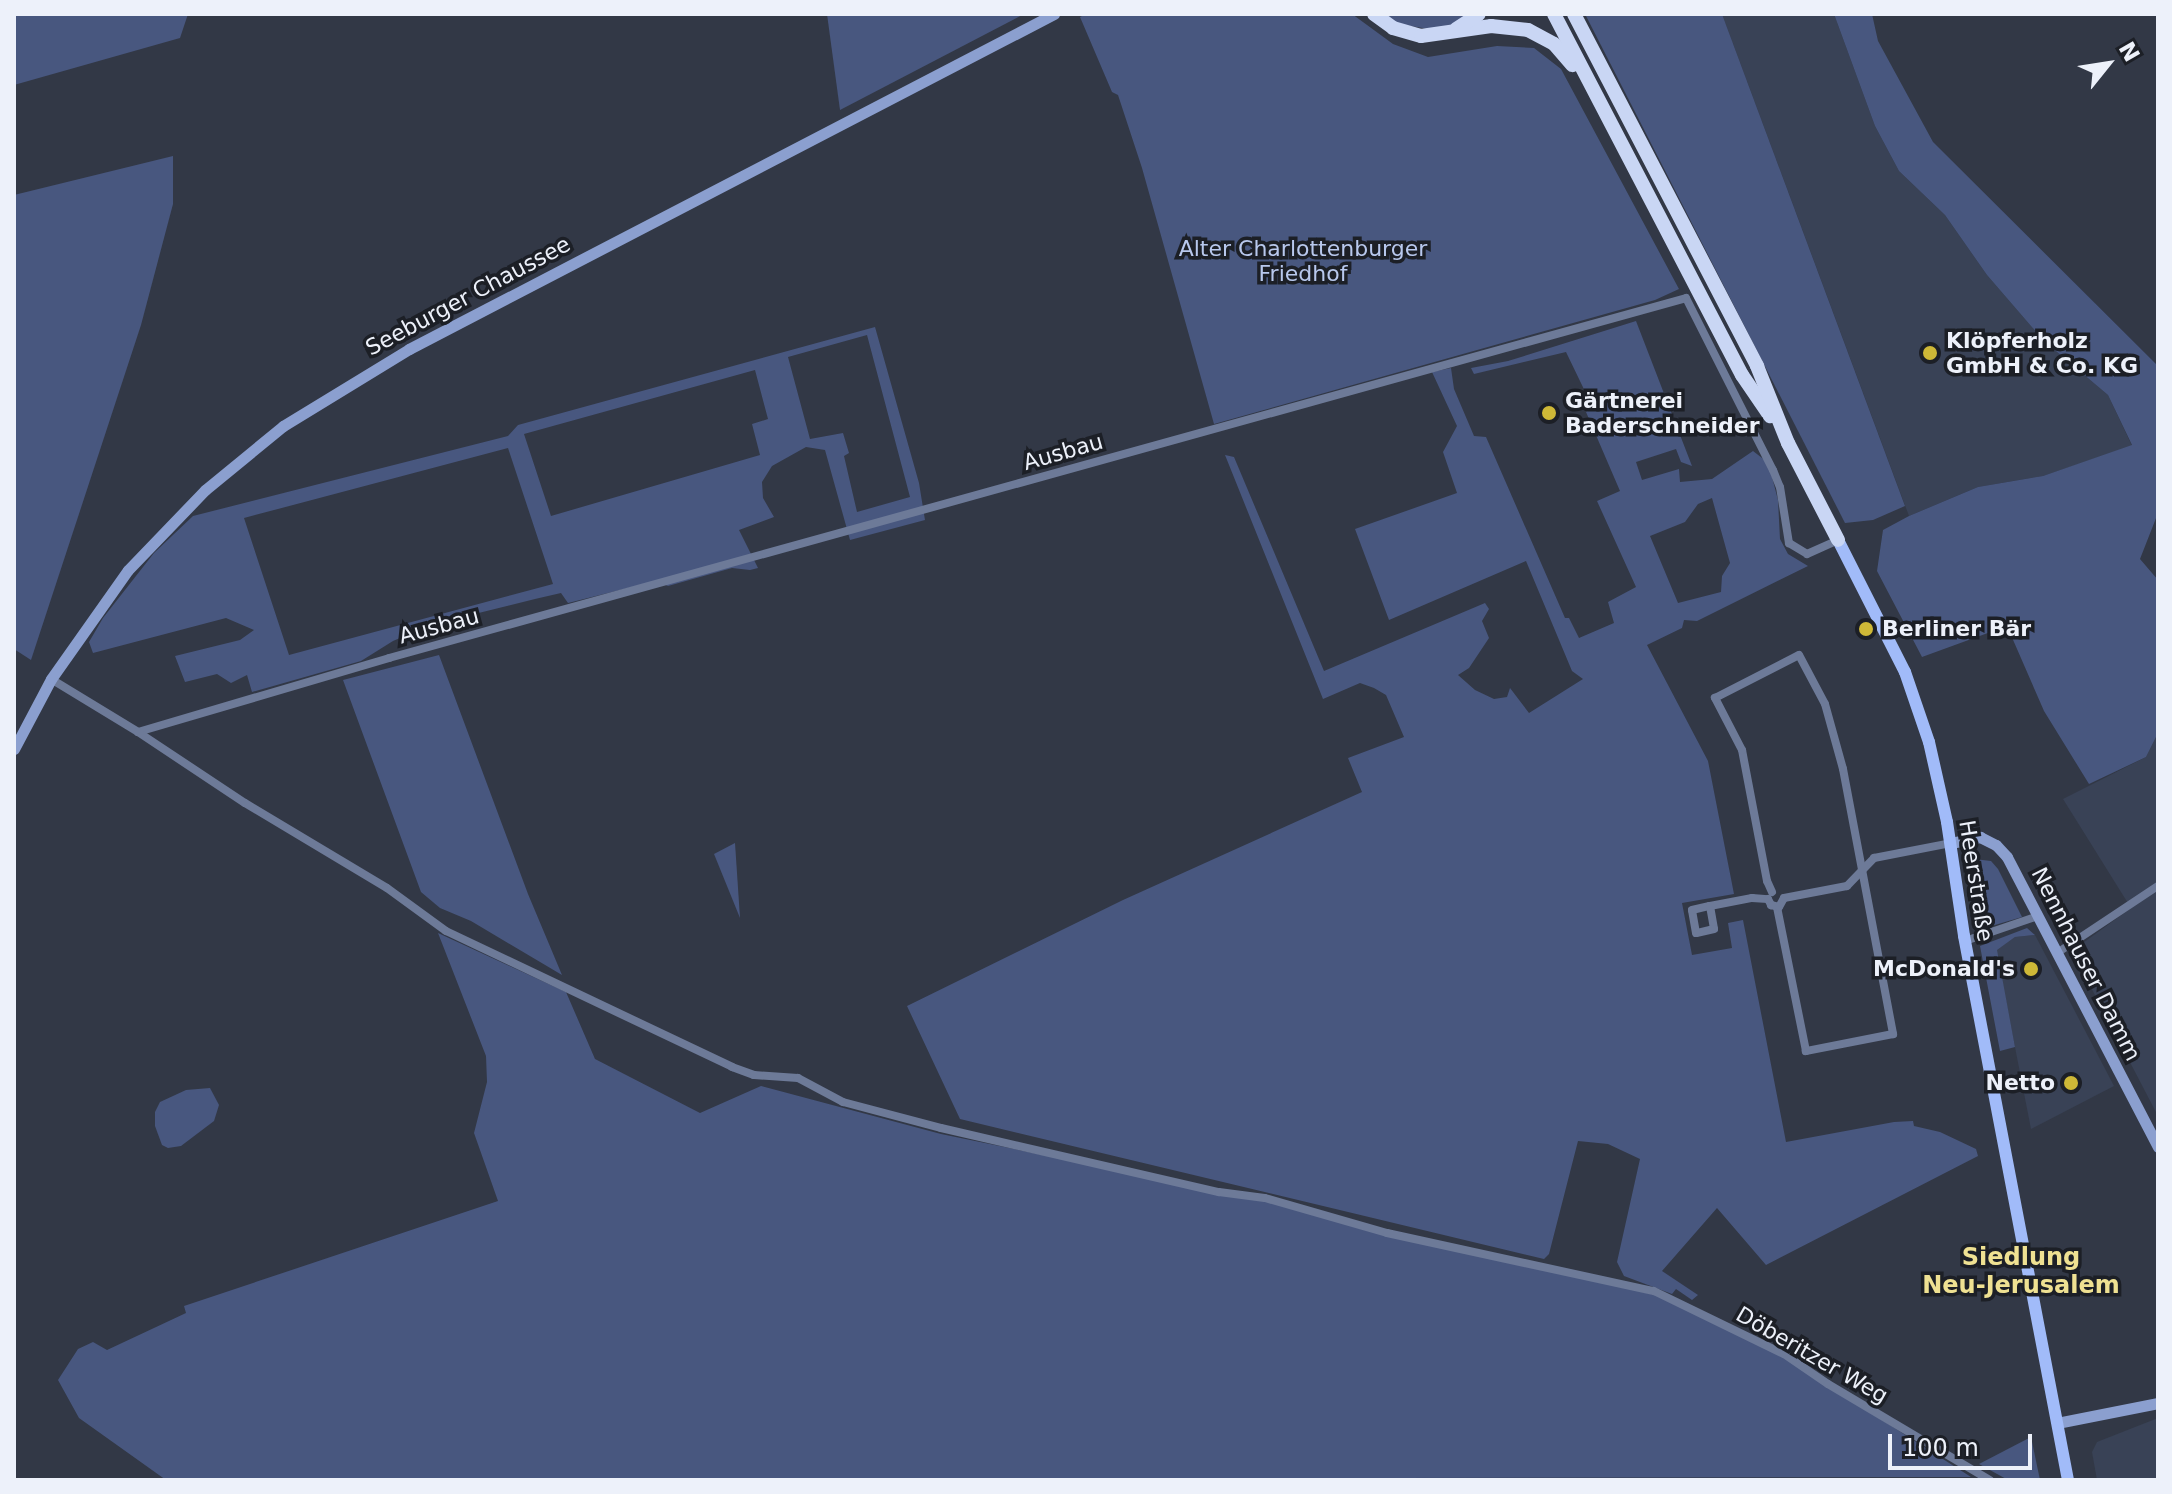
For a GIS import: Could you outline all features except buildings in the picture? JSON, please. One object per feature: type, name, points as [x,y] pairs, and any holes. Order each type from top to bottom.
[{"type":"highway","points":[[1374,14],[1406,33],[1445,34],[1506,26],[1538,34],[1564,54],[1606,115]]},
{"type":"highway","points":[[1445,34],[1479,14]]},
{"type":"highway","points":[[1554,14],[1742,375],[1788,443]]},
{"type":"highway","points":[[1574,14],[1757,366],[1788,443],[1838,540]]},
{"type":"main road","name":"Seeburger Chaussee","points":[[14,749],[51,679],[112,591],[163,531],[248,452],[318,401],[409,349],[1054,14]]},
{"type":"main road","name":"Heerstraße","points":[[1838,540],[1912,688],[1929,742],[1951,843],[1965,941],[2068,1480]]},
{"type":"main road","name":"Nennhauser Damm","points":[[1951,843],[1980,837],[1996,845],[2007,857],[2158,1147]]},
{"type":"main road","points":[[2057,1423],[2158,1403]]},
{"type":"street","name":"Ausbau","points":[[138,732],[374,662],[1686,298],[1773,470],[1780,487],[1789,543],[1807,554],[1838,540]]},
{"type":"street","points":[[1799,655],[1825,704],[1843,769],[1893,1034],[1806,1051],[1777,907],[1770,895],[1742,750],[1715,698],[1799,655]]},
{"type":"street","points":[[51,679],[138,732]]},
{"type":"street","name":"Döberitzer Weg","points":[[138,732],[245,803],[387,888],[446,931],[732,1067],[754,1075],[798,1078],[843,1102],[941,1128],[1219,1192],[1265,1198],[1387,1233],[1654,1291],[1784,1354],[1849,1398],[1985,1479]]},
{"type":"street","points":[[1777,907],[1784,898],[1847,886],[1861,868],[1874,858],[1951,843]]},
{"type":"street","points":[[2057,953],[2158,886]]},
{"type":"street","points":[[1710,906],[1780,892],[1784,898]]},
{"type":"street","points":[[1965,941],[2038,916]]},
{"type":"shaded area","points":[[1722,14],[1834,14],[1875,126],[1899,171],[1945,215],[1987,275],[2044,341],[2108,395],[2132,446],[2043,476],[1978,487],[1909,516]]},
{"type":"shaded area","points":[[2158,733],[2158,1116],[2072,951],[2131,908],[2063,799],[2146,757]]},
{"type":"shaded area","points":[[2035,935],[2114,1086],[2031,1129],[1996,950],[2015,937]]},
{"type":"shaded area","points":[[2158,1418],[2158,1480],[2097,1480],[2092,1452],[2097,1442]]},
{"type":"green space","points":[[14,14],[188,14],[180,38],[14,85]]},
{"type":"green space","points":[[827,14],[1024,14],[840,110]]},
{"type":"green space","name":"Alter Charlottenburger Friedhof","points":[[1086,14],[1352,14],[1393,44],[1428,57],[1497,46],[1534,48],[1561,69],[1679,289],[1655,300],[1214,424],[1142,168],[1118,95],[1112,92],[1080,17]]},
{"type":"green space","points":[[1382,14],[1472,14],[1450,26],[1434,30],[1399,24]]},
{"type":"green space","points":[[1585,14],[1722,14],[1905,506],[1873,520],[1845,523]]},
{"type":"green space","points":[[1834,14],[1872,14],[1878,41],[1933,142],[2158,366],[2158,513],[2140,559],[2158,580],[2158,733],[2146,757],[2089,784],[2044,711],[2007,626],[1922,657],[1877,571],[1883,530],[1909,516],[1978,487],[2043,476],[2132,445],[2108,395],[2044,341],[1987,275],[1945,215],[1899,171],[1875,126]]},
{"type":"green space","points":[[173,156],[173,204],[141,325],[31,660],[14,649],[14,195]]},
{"type":"green space","points":[[1636,321],[1692,466],[1681,462],[1676,449],[1636,462],[1642,480],[1679,469],[1680,482],[1712,479],[1753,451],[1766,461],[1778,500],[1780,539],[1788,554],[1808,566],[1697,621],[1684,620],[1682,628],[1647,645],[1708,761],[1734,894],[1682,903],[1692,955],[1732,948],[1728,923],[1743,920],[1786,1142],[1913,1121],[1914,1126],[1940,1132],[1976,1149],[1978,1156],[1766,1265],[1717,1208],[1662,1271],[1698,1295],[1692,1300],[1676,1289],[1672,1294],[1624,1276],[1617,1262],[1640,1159],[1608,1144],[1578,1141],[1549,1254],[1544,1259],[960,1119],[907,1006],[1123,900],[1362,792],[1348,758],[1404,737],[1386,695],[1374,688],[1360,683],[1323,699],[1225,455],[1234,457],[1324,671],[1485,603],[1489,609],[1482,621],[1489,638],[1469,668],[1458,675],[1475,690],[1494,699],[1507,697],[1510,688],[1529,713],[1583,679],[1572,671],[1526,561],[1389,620],[1355,529],[1457,493],[1443,452],[1457,426],[1432,372],[1451,368],[1454,389],[1474,436],[1486,437],[1565,618],[1569,618],[1579,638],[1614,623],[1608,602],[1636,587],[1597,501],[1620,491],[1586,412],[1593,408],[1566,352],[1474,374],[1471,368],[1508,361]],"holes":[[[1712,498],[1730,563],[1722,576],[1721,592],[1678,603],[1650,536],[1685,522],[1698,504]]]},
{"type":"green space","points":[[875,327],[919,483],[925,520],[850,540],[825,450],[806,447],[772,466],[762,482],[763,498],[774,517],[739,530],[758,568],[732,568],[668,586],[656,581],[568,603],[561,593],[535,599],[430,625],[393,641],[361,661],[252,692],[247,675],[231,683],[217,674],[185,682],[175,656],[240,640],[254,630],[226,618],[93,653],[89,642],[103,618],[154,553],[193,516],[508,436],[518,425]],"holes":[[[867,335],[910,497],[857,512],[844,456],[849,453],[843,433],[810,439],[788,357]],[[755,370],[768,419],[752,424],[760,455],[551,516],[524,434]],[[508,448],[553,584],[289,655],[244,518]]]},
{"type":"green space","points":[[439,655],[528,894],[562,975],[471,921],[440,908],[421,892],[343,680]]},
{"type":"green space","points":[[735,843],[740,918],[714,854]]},
{"type":"green space","points":[[1974,859],[1991,861],[1998,869],[2022,917],[1978,930]]},
{"type":"green space","points":[[2027,928],[2035,935],[2015,937],[1997,950],[2015,1047],[2000,1051],[1980,946]]},
{"type":"green space","points":[[438,933],[566,992],[595,1059],[700,1113],[761,1086],[941,1134],[1266,1201],[1659,1296],[1782,1356],[1971,1477],[166,1480],[79,1418],[58,1380],[78,1349],[93,1342],[107,1350],[186,1313],[184,1306],[498,1201],[474,1133],[487,1082],[486,1056]]},
{"type":"green space","points":[[210,1088],[219,1105],[214,1121],[181,1146],[168,1148],[162,1145],[155,1126],[155,1112],[160,1102],[186,1090]]},
{"type":"green space","points":[[2031,1437],[2040,1480],[2008,1480],[1979,1464]]},
{"type":"place","name":"Klöpferholz GmbH & Co. KG","points":[[1930,353]]},
{"type":"place","name":"Gärtnerei Baderschneider","points":[[1549,413]]},
{"type":"place","name":"Berliner Bär","points":[[1866,629]]},
{"type":"place","name":"McDonald's","points":[[2031,969]]},
{"type":"place","name":"Netto","points":[[2071,1083]]},
{"type":"district","name":"Siedlung Neu-Jerusalem","points":[[2021,1272]]}]
